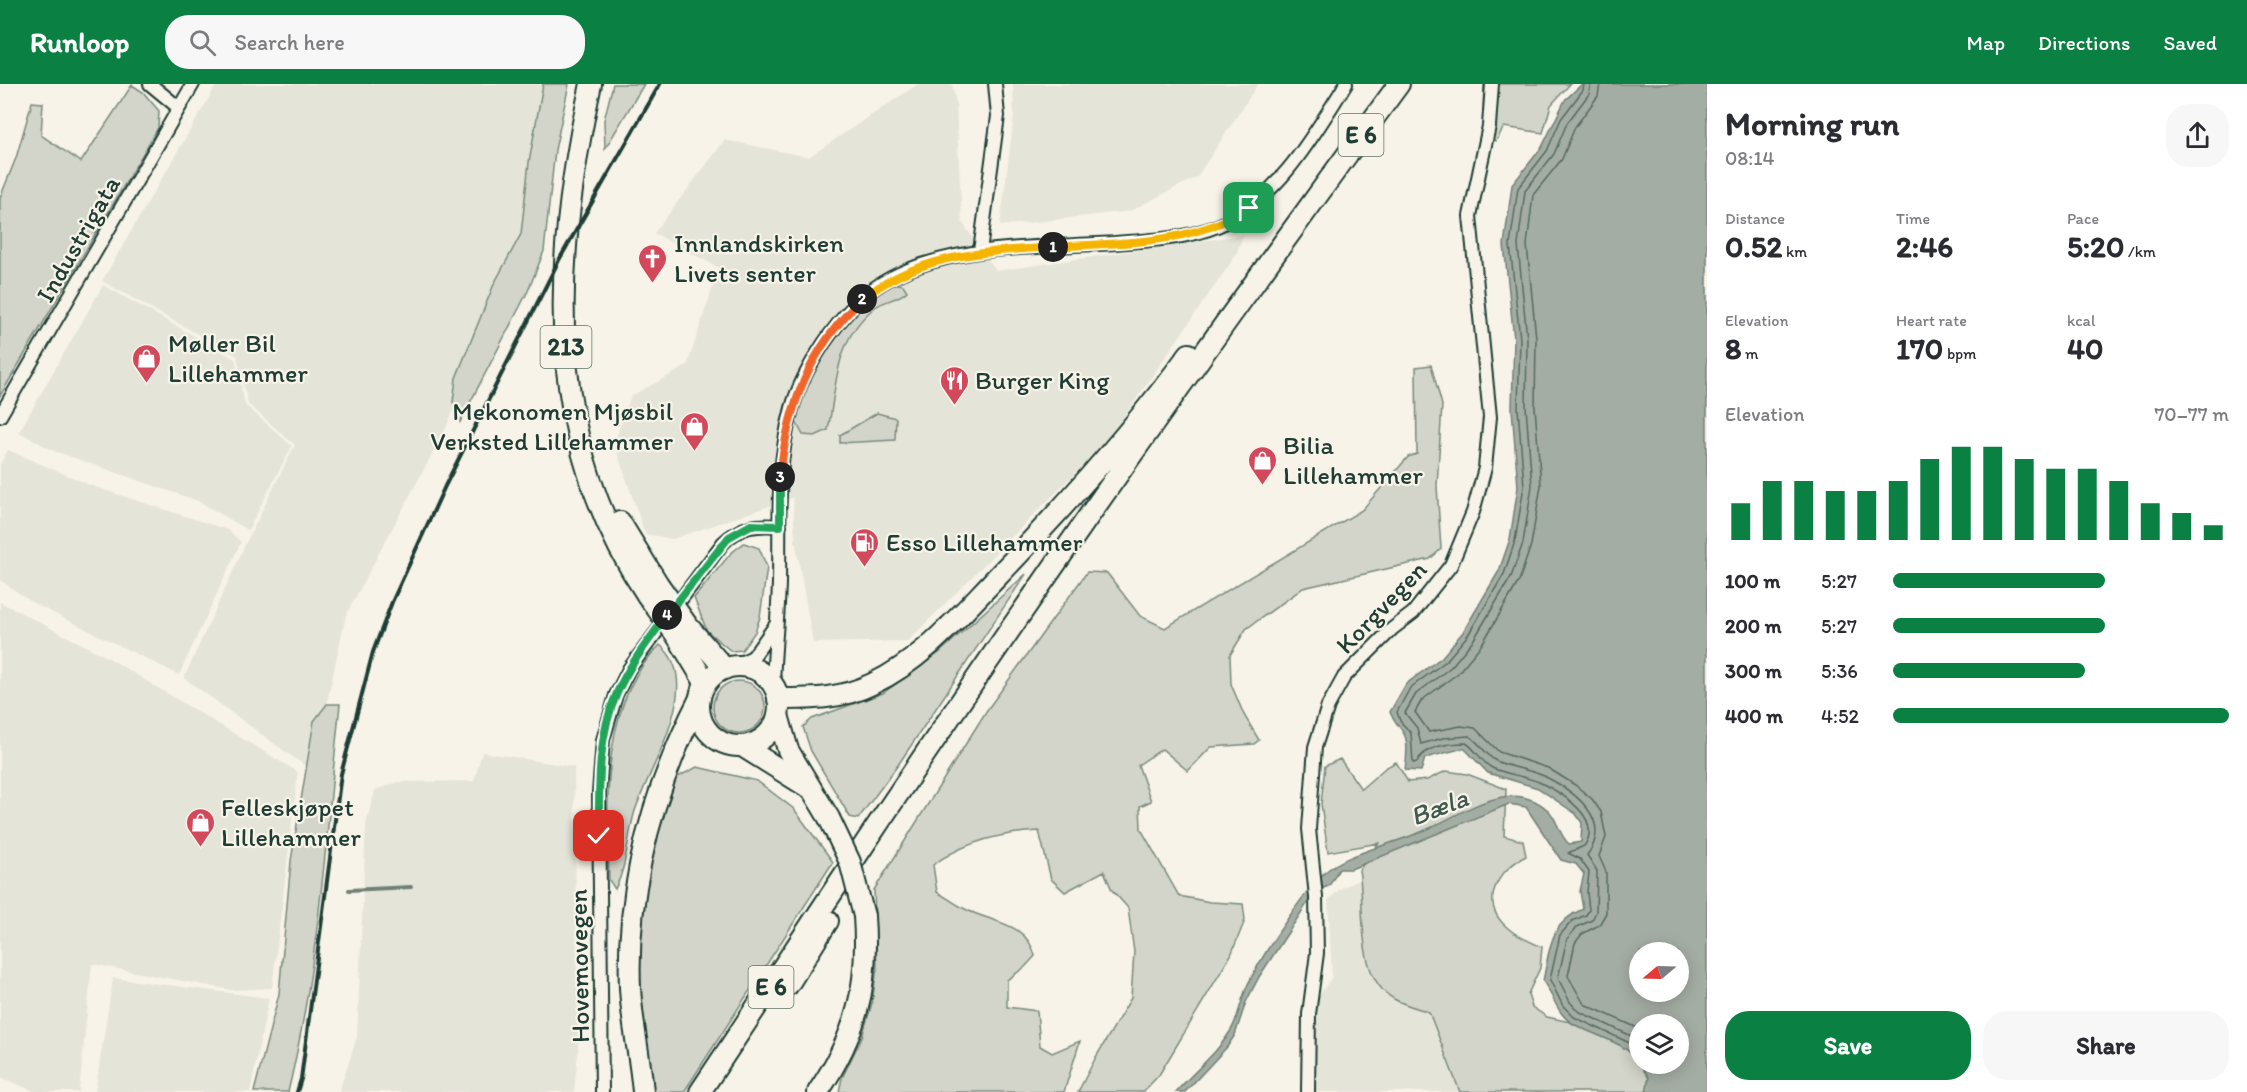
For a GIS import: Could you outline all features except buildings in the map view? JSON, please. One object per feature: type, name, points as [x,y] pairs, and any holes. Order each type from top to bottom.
[{"type":"main road","name":"213","points":[[591,84],[574,173],[567,235],[564,308],[567,376],[576,436],[591,487],[607,526],[682,631],[728,668]]},
{"type":"main road","name":"213","points":[[604,84],[593,131],[581,210],[576,308],[579,375],[588,434],[603,483],[652,590]]},
{"type":"main road","name":"E 6","points":[[700,1092],[840,880],[1088,519],[1399,84]]},
{"type":"main road","points":[[777,700],[821,699],[869,686],[913,659],[948,628],[1101,465],[1140,418],[1283,225],[1306,199],[1324,187]]},
{"type":"main road","name":"213","points":[[682,631],[703,691],[700,715],[706,729],[718,741],[742,746]]},
{"type":"main road","points":[[643,1092],[630,989],[631,920],[636,881],[653,807],[682,734],[703,691],[728,668],[755,670],[777,700],[782,735],[810,789],[829,818],[850,862],[864,916],[866,977],[860,1007],[851,1033],[818,1092]]},
{"type":"main road","points":[[742,746],[762,739],[772,729],[777,700]]},
{"type":"main road","points":[[742,746],[810,789]]},
{"type":"main road","points":[[717,1092],[814,946],[831,914],[840,880]]},
{"type":"street","points":[[150,84],[179,108]]},
{"type":"street","name":"Industrigata","points":[[0,416],[193,84]]},
{"type":"street","points":[[980,251],[998,116],[995,84]]},
{"type":"street","points":[[777,700],[776,625],[780,483],[784,443],[793,406],[803,379],[829,336],[848,312],[882,283],[940,261],[980,251],[1172,239],[1213,228],[1249,208],[1272,190],[1305,147],[1346,84]]},
{"type":"street","name":"Korgvegen","points":[[1308,1092],[1309,1014],[1317,953],[1310,805],[1316,747],[1328,706],[1344,677],[1392,629],[1413,613],[1451,565],[1473,512],[1485,468],[1490,417],[1470,216],[1489,126],[1492,84]]},
{"type":"street","name":"Hovemovegen","points":[[602,1092],[599,792],[601,761],[609,716],[629,669],[669,612],[723,543],[738,530],[751,525],[780,526]]},
{"type":"street","points":[[728,668],[753,657],[776,625]]},
{"type":"shaded area","points":[[217,84],[547,84],[524,236],[446,428],[346,615],[312,771],[184,678],[244,547],[295,445],[248,404],[237,356],[102,281]]},
{"type":"shaded area","points":[[543,84],[569,84],[555,150],[544,251],[528,291],[460,422],[453,402],[456,378],[494,284],[521,234],[529,162]]},
{"type":"shaded area","points":[[613,84],[644,84],[605,149],[604,120]]},
{"type":"shaded area","points":[[918,84],[952,84],[956,104],[962,222],[996,271],[1243,235],[1236,255],[1108,440],[908,641],[813,643],[795,540],[793,498],[673,539],[645,534],[614,443],[631,396],[687,366],[719,268],[654,233],[725,140],[809,157]]},
{"type":"shaded area","points":[[1013,84],[1258,84],[1197,177],[1130,211],[1000,226],[1014,116]]},
{"type":"shaded area","points":[[1484,84],[1570,84],[1551,105],[1543,133],[1504,127],[1496,141],[1482,138]]},
{"type":"shaded area","points":[[132,85],[143,92],[159,111],[158,128],[0,396],[0,198],[16,158],[32,102],[43,103],[41,135],[81,162]]},
{"type":"shaded area","points":[[893,283],[903,285],[907,291],[874,308],[861,321],[844,349],[836,380],[828,430],[815,436],[803,435],[796,422],[802,401],[820,361],[844,326],[859,310]]},
{"type":"shaded area","points":[[103,285],[235,359],[245,405],[292,446],[248,530],[198,501],[54,451],[19,432]]},
{"type":"shaded area","points":[[1431,365],[1442,405],[1437,486],[1441,549],[1430,559],[1303,588],[1246,629],[1230,655],[1231,684],[1244,715],[1259,740],[1254,744],[1211,747],[1188,771],[1162,749],[1138,765],[1151,801],[1140,806],[1141,829],[1179,896],[1210,902],[1243,904],[1245,920],[1231,955],[1159,1075],[1143,1092],[1078,1092],[1131,998],[1134,952],[1128,908],[1112,890],[1104,871],[1065,892],[1051,879],[1039,831],[983,840],[957,850],[933,865],[937,892],[975,914],[1016,930],[1031,945],[1035,956],[1025,967],[1007,980],[1007,1007],[1037,1011],[1040,1046],[1052,1053],[1080,1041],[1064,1092],[839,1092],[842,1078],[862,1037],[872,1003],[877,968],[874,890],[987,710],[1087,572],[1107,573],[1140,616],[1165,628],[1362,510],[1408,457],[1417,454],[1416,367]]},
{"type":"shaded area","points":[[877,413],[896,418],[895,440],[840,443],[840,435]]},
{"type":"shaded area","points":[[8,450],[95,487],[228,530],[241,542],[179,675],[33,603],[0,580],[0,464]]},
{"type":"shaded area","points":[[744,543],[759,548],[767,567],[760,617],[755,632],[742,650],[731,651],[707,631],[694,598],[731,553]]},
{"type":"shaded area","points":[[1026,574],[898,765],[858,819],[850,817],[811,751],[803,727],[812,719],[883,693],[939,653]]},
{"type":"shaded area","points":[[0,602],[105,656],[298,772],[272,988],[231,990],[92,964],[79,1092],[36,1092],[0,1077]]},
{"type":"shaded area","points":[[660,645],[673,662],[678,682],[676,704],[670,727],[634,814],[624,862],[615,889],[609,880],[608,850],[608,787],[611,755],[626,695],[640,669]]},
{"type":"shaded area","points":[[739,681],[753,685],[761,693],[765,707],[761,721],[753,729],[739,733],[725,729],[717,721],[713,707],[717,693],[725,685]]},
{"type":"shaded area","points":[[327,704],[340,704],[320,899],[299,1044],[288,1092],[254,1092],[279,994],[291,861],[314,721]]},
{"type":"shaded area","points":[[482,752],[574,767],[578,1054],[574,1092],[339,1092],[357,1037],[366,824],[375,790],[398,782],[474,781]]},
{"type":"shaded area","points":[[1340,759],[1361,789],[1385,768],[1396,762],[1408,782],[1427,780],[1446,771],[1467,774],[1506,789],[1504,836],[1523,841],[1526,856],[1515,862],[1499,879],[1493,899],[1494,909],[1509,929],[1542,947],[1540,968],[1528,994],[1532,1007],[1547,1017],[1570,1022],[1629,1049],[1629,1074],[1646,1074],[1649,1078],[1646,1092],[1460,1092],[1429,1012],[1394,999],[1381,988],[1373,975],[1364,940],[1359,870],[1379,843],[1328,852],[1321,804],[1325,766]]},
{"type":"shaded area","points":[[697,767],[757,781],[794,809],[833,862],[684,1092],[654,1092],[642,1024],[638,983],[643,905],[652,855],[672,780]]},
{"type":"shaded area","points":[[1368,875],[1540,1092],[1312,1092],[1318,997],[1332,977],[1328,900],[1340,889]]},
{"type":"shaded area","points":[[113,978],[269,998],[250,1092],[95,1092]]},
{"type":"water","points":[[1582,84],[1707,84],[1707,1092],[1646,1092],[1649,1078],[1646,1074],[1689,1074],[1689,1014],[1629,1014],[1629,1052],[1572,1023],[1559,1009],[1543,981],[1550,948],[1557,929],[1572,915],[1583,909],[1580,891],[1584,874],[1576,864],[1561,860],[1526,807],[1509,804],[1351,869],[1339,869],[1329,886],[1321,889],[1310,899],[1259,977],[1246,1002],[1235,1035],[1227,1047],[1185,1092],[1176,1092],[1212,1055],[1231,1030],[1250,980],[1275,937],[1298,904],[1320,877],[1340,862],[1418,833],[1473,807],[1504,797],[1519,797],[1534,801],[1548,810],[1569,844],[1581,842],[1582,823],[1576,814],[1538,788],[1488,773],[1464,748],[1425,758],[1421,771],[1405,770],[1406,740],[1390,712],[1406,684],[1442,657],[1463,632],[1499,571],[1510,539],[1518,487],[1512,408],[1514,339],[1504,245],[1512,185],[1542,147],[1565,100]]},
{"type":"waterway","points":[[349,890],[411,887]]},
{"type":"railway","points":[[297,1092],[301,1079],[341,774],[373,652],[392,602],[445,486],[559,260],[660,84]]},
{"type":"place","name":"Innlandskirken Livets senter","points":[[653,284]]},
{"type":"place","name":"Møller Bil Lillehammer","points":[[147,384]]},
{"type":"place","name":"Burger King","points":[[954,406]]},
{"type":"place","name":"Mekonomen Mjøsbil Verksted Lillehammer","points":[[694,452]]},
{"type":"place","name":"Bilia Lillehammer","points":[[1262,486]]},
{"type":"place","name":"Esso Lillehammer","points":[[865,568]]},
{"type":"place","name":"Felleskjøpet Lillehammer","points":[[200,848]]},
{"type":"route","points":[[599,836],[599,792],[603,740],[616,694],[629,669],[669,612],[723,543],[738,530],[751,525],[780,526],[780,483],[784,443],[793,406],[803,379],[816,355],[842,318],[882,283],[940,261],[980,251],[1172,239],[1213,228],[1249,208]]},
{"type":"water label","name":"Bæla","points":[[1439,807]]}]
